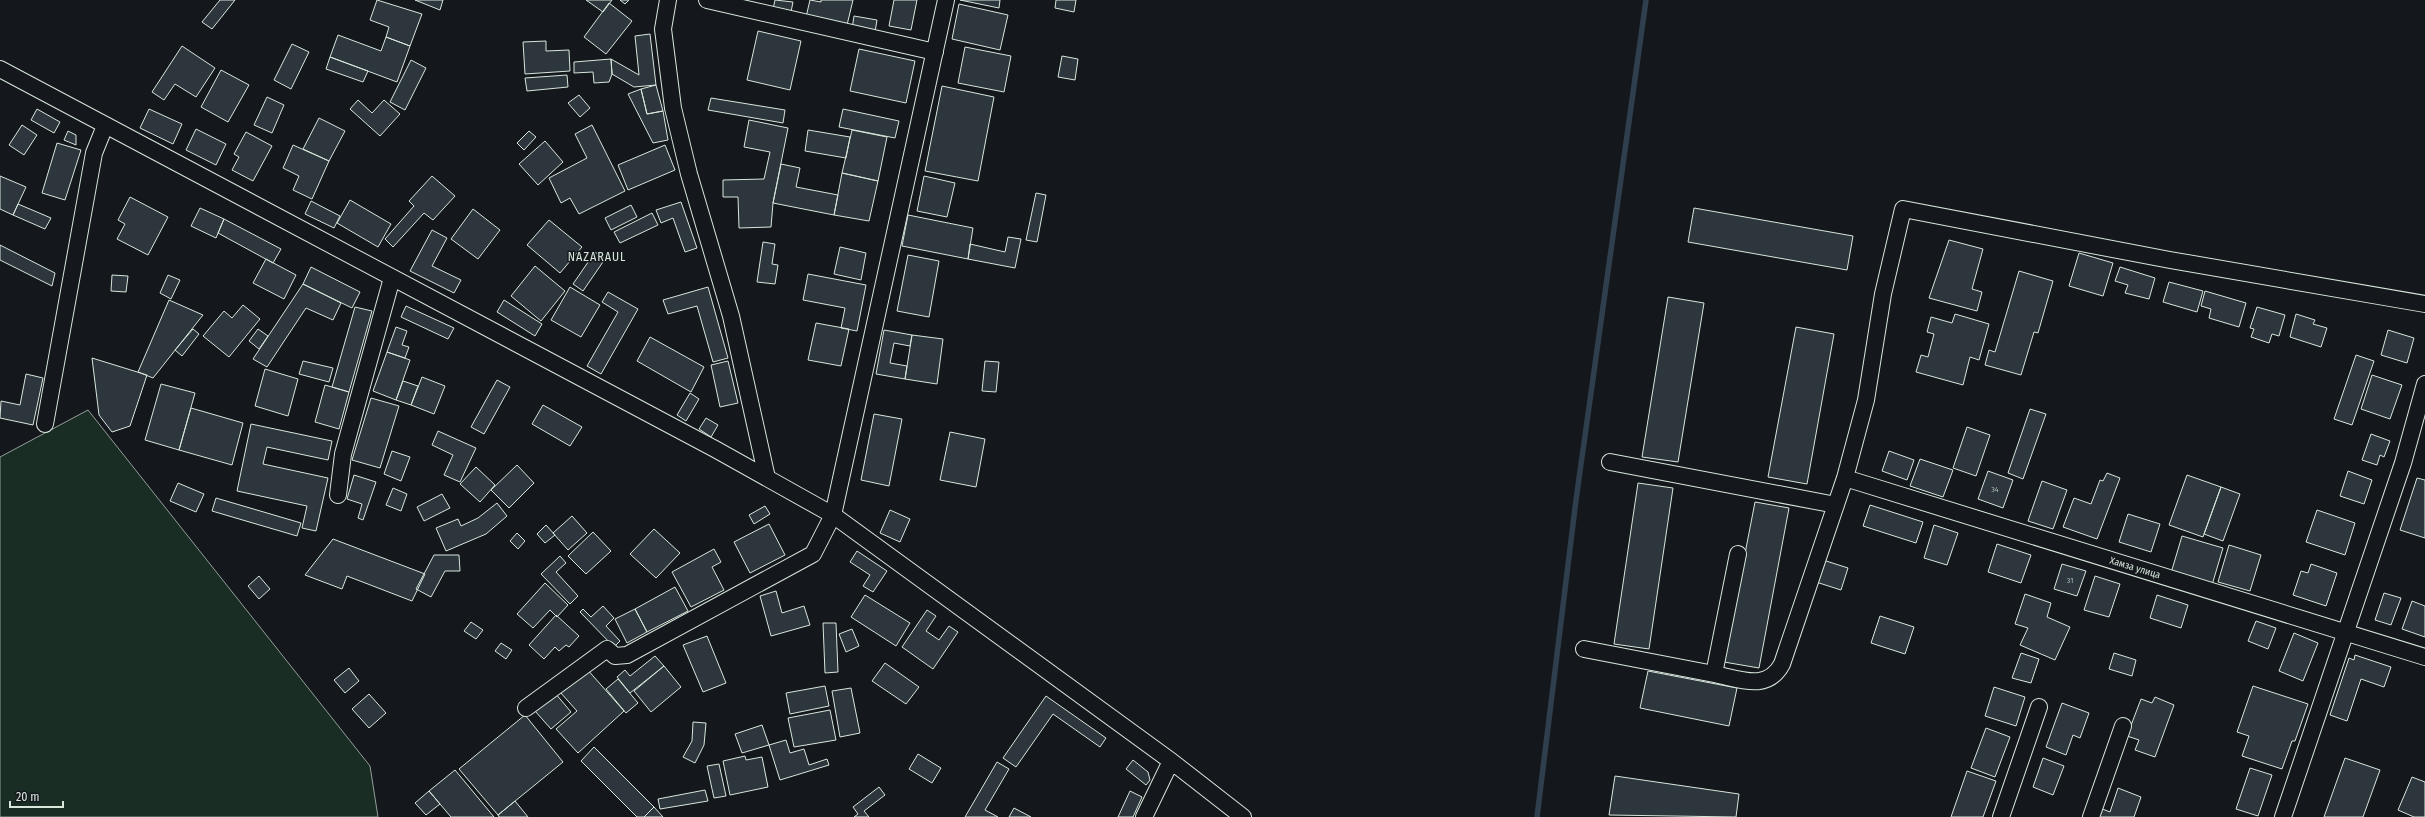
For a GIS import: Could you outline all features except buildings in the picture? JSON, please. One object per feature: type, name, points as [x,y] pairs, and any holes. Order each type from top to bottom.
[{"type":"street","points":[[668,0],[663,29],[673,108],[689,174],[731,316],[767,478]]},
{"type":"street","points":[[707,0],[935,52]]},
{"type":"street","points":[[526,708],[607,649],[615,656],[627,655],[813,554],[833,515],[946,0]]},
{"type":"street","points":[[0,69],[767,478],[833,515],[1171,761],[1243,817]]},
{"type":"street","points":[[45,424],[94,153],[105,126]]},
{"type":"street","points":[[1584,649],[1748,681],[1765,682],[1776,675],[1782,664],[1845,478],[1866,400],[1883,294],[1903,210],[2170,260],[2425,304]]},
{"type":"street","points":[[338,495],[343,454],[392,278]]},
{"type":"street","points":[[2283,817],[2403,463],[2425,384]]},
{"type":"street","points":[[1610,462],[1836,505]]},
{"type":"street","name":"Хамза улица","points":[[1845,478],[2107,560],[2346,631],[2425,657]]},
{"type":"street","points":[[1714,674],[1738,554]]},
{"type":"street","points":[[2001,817],[2039,707]]},
{"type":"street","points":[[2091,817],[2123,726]]},
{"type":"street","points":[[1144,817],[1171,761]]},
{"type":"green space","points":[[88,410],[370,766],[378,817],[0,817],[0,457]]},
{"type":"waterway","points":[[1537,817],[1576,500],[1646,0]]},
{"type":"district","name":"NAZARAUL","points":[[597,257]]}]
